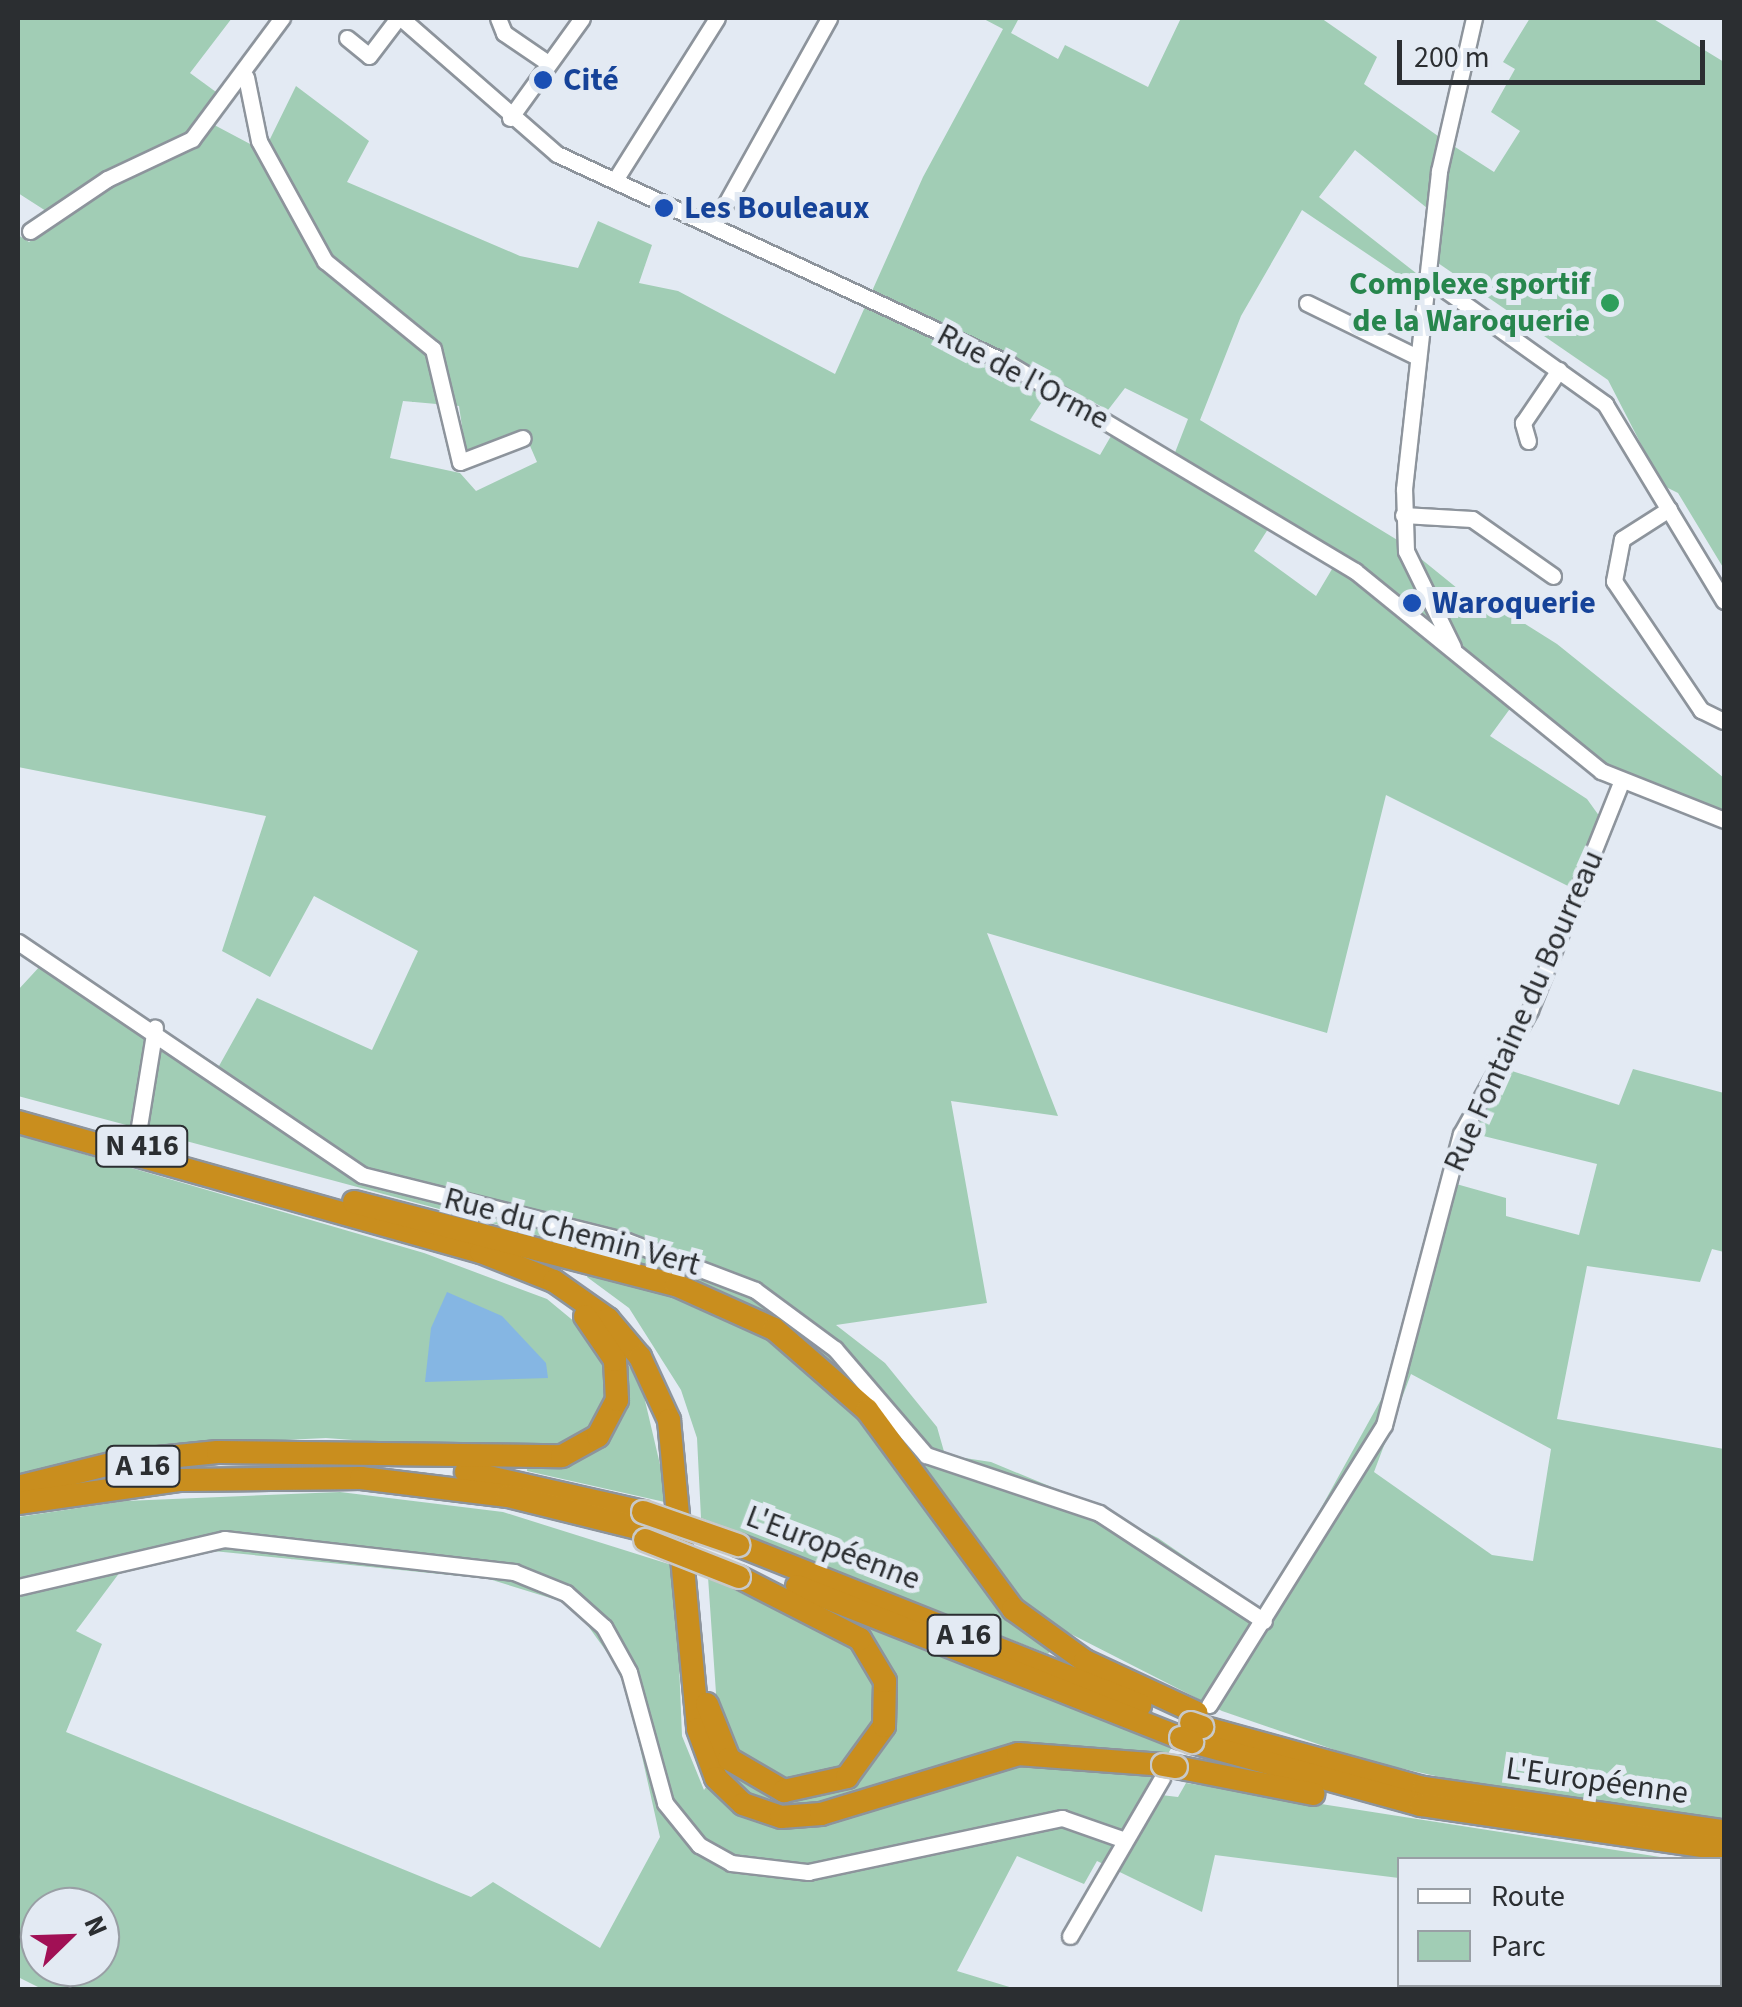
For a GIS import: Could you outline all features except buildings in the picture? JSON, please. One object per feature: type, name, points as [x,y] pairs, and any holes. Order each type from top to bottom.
[{"type":"highway","name":"N 416","points":[[18,1110],[321,1194]]},
{"type":"highway","points":[[18,1122],[358,1219],[554,1281],[608,1318],[640,1358],[678,1458],[701,1744],[716,1778],[743,1804],[806,1817],[967,1764],[1036,1752],[1167,1770],[1442,1818],[1598,1832]]},
{"type":"highway","points":[[321,1194],[546,1264],[628,1324],[663,1376],[684,1432],[715,1734],[762,1784],[796,1792],[835,1784],[866,1761],[884,1726],[878,1663],[839,1622],[738,1562],[644,1528]]},
{"type":"highway","points":[[321,1194],[676,1285],[774,1329],[867,1410],[1013,1609],[1085,1661],[1197,1724]]},
{"type":"highway","points":[[18,1488],[118,1462],[218,1452],[532,1462],[598,1436],[613,1412],[618,1374],[592,1322],[501,1269],[358,1219]]},
{"type":"highway","name":"L'Européenne","points":[[18,1488],[185,1462],[338,1460],[497,1477],[1197,1724],[1382,1796],[1598,1832],[1724,1848]]},
{"type":"highway","name":"A 16","points":[[18,1503],[216,1478],[448,1486],[644,1528]]},
{"type":"highway","name":"L'Européenne","points":[[1197,1724],[1424,1788],[1724,1831]]},
{"type":"street","points":[[30,230],[118,173],[192,139],[246,78],[282,18]]},
{"type":"street","points":[[347,38],[369,56],[400,18]]},
{"type":"street","name":"Rue de l'Orme","points":[[400,18],[510,118],[615,180],[1001,360],[1344,564],[1453,646],[1620,782],[1724,820]]},
{"type":"street","points":[[498,18],[504,33],[548,63]]},
{"type":"street","points":[[510,118],[582,18]]},
{"type":"street","points":[[615,180],[717,18]]},
{"type":"street","points":[[714,225],[829,18]]},
{"type":"street","points":[[1453,646],[1410,561],[1403,515],[1444,143],[1474,18]]},
{"type":"street","points":[[246,78],[259,140],[325,262],[433,348],[460,462],[523,438]]},
{"type":"street","points":[[1427,276],[1606,404],[1724,601]]},
{"type":"street","points":[[1307,304],[1418,357]]},
{"type":"street","points":[[1528,440],[1523,422],[1560,370]]},
{"type":"street","points":[[1669,509],[1622,539],[1614,581],[1701,710],[1724,722]]},
{"type":"street","points":[[1403,515],[1472,519],[1554,576]]},
{"type":"street","name":"Rue Fontaine du Bourreau","points":[[1197,1724],[1384,1425],[1458,1140],[1530,1010],[1620,782]]},
{"type":"street","name":"Rue du Chemin Vert","points":[[18,942],[156,1028],[370,1179],[627,1241],[755,1290],[844,1358],[926,1455],[1108,1518],[1264,1620]]},
{"type":"street","points":[[136,1144],[156,1028]]},
{"type":"street","points":[[18,1587],[224,1538],[514,1572],[566,1593],[604,1627],[629,1672],[665,1803],[700,1844],[731,1862],[808,1872],[1062,1818],[1122,1839]]},
{"type":"street","points":[[1070,1936],[1122,1839],[1167,1770]]},
{"type":"green space","points":[[18,18],[232,18],[190,73],[216,92],[203,119],[252,145],[270,139],[296,86],[369,141],[347,182],[520,256],[578,268],[598,221],[652,245],[639,283],[678,291],[835,374],[923,177],[1003,29],[982,18],[1019,18],[1011,33],[1058,59],[1065,45],[1148,87],[1181,18],[1321,18],[1377,57],[1364,84],[1438,136],[1427,208],[1355,150],[1319,197],[1421,277],[1418,288],[1302,210],[1241,316],[1200,420],[1399,541],[1484,610],[1492,603],[1557,644],[1724,778],[1724,814],[1601,763],[1520,695],[1490,736],[1587,799],[1605,824],[1574,889],[1386,795],[1327,1033],[987,933],[1058,1116],[951,1101],[987,1303],[836,1325],[885,1363],[937,1427],[945,1455],[991,1462],[1071,1495],[1158,1538],[1264,1611],[1383,1396],[1442,1180],[1506,1198],[1506,1216],[1579,1235],[1597,1164],[1459,1130],[1490,1064],[1619,1105],[1633,1069],[1724,1093],[1724,1252],[1712,1249],[1700,1282],[1587,1266],[1557,1419],[1724,1449],[1724,1818],[1498,1790],[1364,1760],[1222,1711],[1067,1632],[1048,1654],[701,1518],[697,1438],[681,1390],[629,1308],[587,1277],[596,1251],[18,1096],[18,990],[42,964],[18,950],[18,934],[219,1066],[257,998],[372,1050],[418,951],[314,896],[270,977],[222,951],[266,816],[18,767],[18,235],[29,242],[60,220],[18,193]],"holes":[[[1055,382],[1108,410],[1125,388],[1188,419],[1169,468],[1111,436],[1100,455],[1030,420]],[[403,401],[459,406],[466,454],[524,432],[537,462],[476,491],[460,473],[390,458]],[[1277,515],[1341,554],[1316,596],[1254,551]],[[1411,1374],[1551,1449],[1533,1561],[1492,1555],[1374,1472]]]},
{"type":"green space","name":"Complexe sportif de la Waroquerie","points":[[1530,18],[1652,18],[1724,62],[1724,569],[1678,493],[1662,485],[1608,380],[1438,263],[1452,145],[1494,172],[1520,131],[1491,112],[1515,69],[1503,62]]},
{"type":"green space","points":[[18,1135],[424,1253],[547,1299],[639,1375],[669,1503],[527,1471],[526,1453],[326,1438],[122,1448],[18,1474]]},
{"type":"green space","points":[[340,1492],[503,1512],[675,1566],[682,1736],[704,1790],[721,1766],[708,1577],[851,1646],[863,1626],[1172,1747],[1144,1793],[1178,1797],[1186,1783],[1660,1857],[1397,1857],[1397,1878],[1215,1855],[1202,1912],[1097,1861],[1084,1884],[1017,1856],[957,1971],[1016,1989],[44,1990],[38,1987],[120,1987],[120,1887],[20,1887],[18,1977],[18,1517],[125,1501]],"holes":[[[203,1550],[489,1579],[573,1605],[624,1676],[660,1837],[600,1948],[493,1882],[471,1897],[66,1732],[102,1644],[76,1631],[120,1572]]]},
{"type":"water","points":[[447,1292],[502,1316],[546,1363],[548,1378],[425,1382],[431,1328]]},
{"type":"place","name":"Cité","points":[[543,80]]},
{"type":"place","name":"Les Bouleaux","points":[[664,208]]},
{"type":"place","name":"Complexe sportif de la Waroquerie","points":[[1610,303]]},
{"type":"place","name":"Waroquerie","points":[[1412,603]]}]
